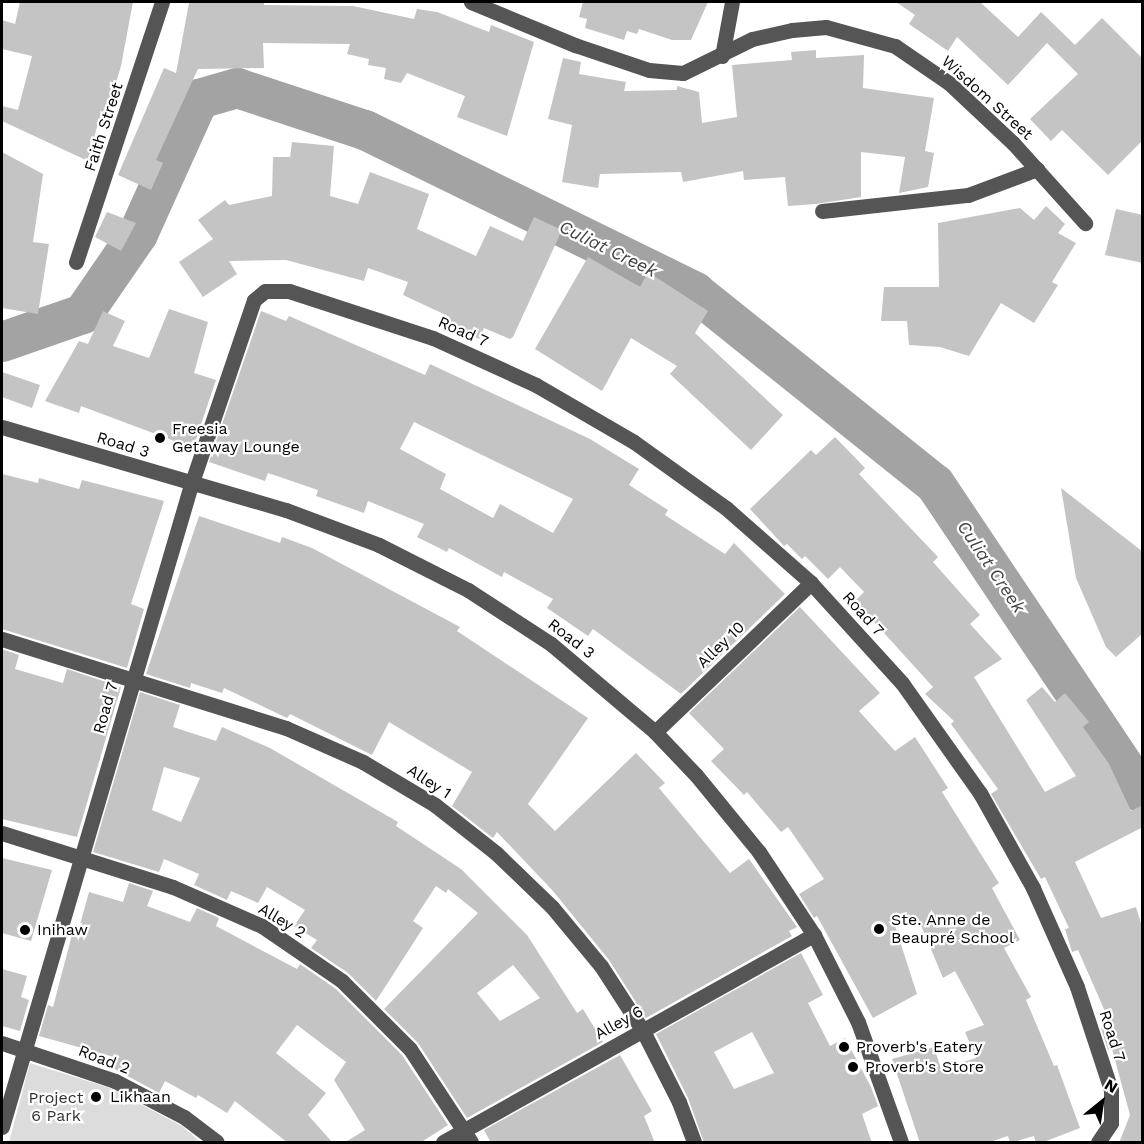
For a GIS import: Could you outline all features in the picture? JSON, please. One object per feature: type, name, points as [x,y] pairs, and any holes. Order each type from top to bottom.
[{"type":"street","name":"Faith Street","points":[[76,262],[162,2]]},
{"type":"street","name":"Wisdom Street","points":[[471,2],[575,45],[649,70],[683,73],[722,56],[752,39],[826,27],[895,46],[949,83],[1037,169],[1085,223]]},
{"type":"street","points":[[722,56],[732,2]]},
{"type":"street","points":[[822,211],[968,195],[1037,169]]},
{"type":"street","name":"Road 7","points":[[2,1127],[191,485],[254,300],[265,291],[289,291],[433,338],[536,385],[634,442],[717,501],[811,583],[902,683],[980,793],[1033,888],[1077,987],[1111,1090],[1111,1123],[1098,1143]]},
{"type":"street","name":"Road 3","points":[[2,427],[191,485],[286,510],[379,545],[468,590],[551,645],[656,732],[696,775],[759,852],[814,935],[858,1022],[901,1143]]},
{"type":"street","name":"Alley 10","points":[[656,732],[811,583]]},
{"type":"street","name":"Alley 1","points":[[2,639],[133,677],[286,728],[363,762],[435,805],[496,853],[552,907],[601,966],[643,1030],[679,1102],[694,1143]]},
{"type":"street","name":"Alley 2","points":[[2,833],[82,856],[173,888],[262,926],[342,981],[410,1049],[468,1136]]},
{"type":"street","name":"Alley 6","points":[[442,1143],[468,1136],[643,1030],[814,935]]},
{"type":"street","name":"Road 2","points":[[2,1043],[115,1081],[184,1117],[216,1143]]},
{"type":"green space","name":"Project 6 Park","points":[[30,1063],[110,1088],[182,1126],[200,1142],[9,1142]]},
{"type":"building","points":[[20,2],[133,2],[121,66],[103,125],[98,123],[88,161],[2,121],[2,106],[18,110],[32,56],[2,49],[2,20],[15,24]]},
{"type":"building","points":[[264,2],[264,5],[353,6],[414,19],[417,9],[437,12],[489,32],[491,25],[534,42],[507,136],[457,117],[465,96],[407,73],[401,83],[384,79],[386,68],[368,65],[369,59],[347,54],[350,44],[263,43],[264,68],[198,69],[156,160],[163,163],[151,190],[118,175],[164,68],[176,73],[189,3]]},
{"type":"building","points":[[583,2],[708,2],[691,40],[672,40],[639,29],[637,34],[627,31],[624,40],[585,28],[587,19],[579,17]]},
{"type":"building","points":[[896,2],[980,2],[1018,37],[1041,12],[1075,45],[1102,18],[1143,59],[1143,140],[1108,175],[1062,130],[1051,141],[1030,119],[1078,74],[1047,43],[1008,85],[957,37],[948,51],[909,24],[915,15]]},
{"type":"building","points":[[816,50],[816,58],[864,55],[863,88],[934,98],[925,151],[934,153],[928,187],[899,193],[905,157],[861,152],[861,197],[816,204],[788,206],[785,177],[744,180],[743,171],[683,182],[681,172],[600,174],[598,188],[562,182],[572,125],[548,119],[563,58],[581,62],[579,74],[626,82],[624,91],[677,90],[677,86],[699,92],[702,123],[737,117],[732,65],[792,60],[791,52]]},
{"type":"building","points":[[292,142],[334,146],[330,196],[358,204],[370,172],[429,194],[417,229],[476,256],[490,226],[523,241],[534,217],[562,230],[513,337],[510,339],[484,328],[479,339],[447,324],[450,317],[403,295],[408,282],[368,268],[364,281],[286,260],[229,261],[237,274],[203,297],[179,262],[213,239],[198,220],[225,200],[229,205],[272,196],[273,157],[290,157]]},
{"type":"building","points":[[2,152],[43,174],[33,242],[49,244],[38,314],[2,308]]},
{"type":"building","points":[[1046,206],[1065,224],[1058,233],[1076,243],[1052,282],[1058,285],[1034,323],[1001,303],[969,356],[940,347],[909,345],[907,321],[881,321],[884,287],[939,287],[938,223],[1020,208],[1034,220]]},
{"type":"building","points":[[1116,209],[1143,215],[1143,263],[1105,255]]},
{"type":"building","points":[[107,212],[136,223],[121,251],[95,237]]},
{"type":"building","points":[[588,257],[640,287],[648,272],[708,311],[695,333],[783,415],[751,450],[670,374],[677,366],[631,338],[602,391],[535,349]]},
{"type":"building","points":[[169,309],[208,322],[194,373],[216,380],[193,448],[81,406],[79,413],[45,401],[79,341],[88,344],[103,311],[125,321],[113,346],[149,358]]},
{"type":"building","points":[[261,311],[286,321],[289,316],[425,375],[430,364],[590,439],[639,469],[629,485],[668,510],[665,515],[725,554],[734,543],[785,594],[681,694],[593,629],[588,636],[547,608],[553,599],[504,572],[502,577],[449,548],[447,552],[417,537],[424,524],[368,501],[364,513],[316,496],[318,490],[268,473],[265,481],[209,462]],"holes":[[[414,422],[573,499],[553,533],[500,504],[493,518],[440,489],[446,474],[400,449]]]},
{"type":"building","points":[[2,372],[40,385],[32,408],[2,397]]},
{"type":"building","points":[[835,437],[865,468],[859,474],[938,557],[933,562],[980,615],[970,624],[1002,659],[974,677],[1045,792],[1076,776],[1026,700],[1042,687],[1055,702],[1065,693],[1089,722],[1083,727],[1109,764],[1131,811],[1143,805],[1143,827],[1075,862],[1101,918],[1136,907],[1143,930],[1143,1143],[1119,1143],[1130,1115],[1112,1049],[1108,1050],[1101,1028],[1111,1025],[1078,950],[1072,952],[1065,929],[1069,928],[1045,877],[1041,879],[991,794],[998,789],[951,724],[954,721],[925,694],[933,687],[855,601],[864,592],[840,567],[828,579],[805,556],[802,559],[787,544],[784,546],[750,509],[811,450],[816,455]]},
{"type":"building","points":[[2,474],[38,483],[39,478],[79,489],[82,480],[164,501],[131,604],[144,609],[127,668],[2,629]]},
{"type":"building","points":[[1061,488],[1143,552],[1143,633],[1116,657],[1106,647],[1076,578]]},
{"type":"building","points":[[199,516],[280,543],[282,537],[312,548],[460,627],[457,631],[588,718],[528,804],[555,831],[636,753],[665,783],[659,788],[730,873],[749,859],[797,927],[789,931],[792,936],[646,1018],[609,960],[553,891],[497,832],[493,838],[452,806],[472,772],[389,722],[372,755],[290,714],[287,718],[224,688],[222,693],[191,683],[190,688],[146,674]]},
{"type":"building","points":[[800,607],[880,693],[859,711],[895,751],[915,737],[948,788],[942,792],[999,883],[992,888],[1020,940],[1004,948],[1031,997],[1026,1000],[1054,1066],[1057,1065],[1080,1128],[1041,1143],[1036,1143],[1034,1136],[1010,1143],[1008,1136],[987,1143],[920,1143],[892,1059],[934,1047],[941,1069],[976,1058],[965,1032],[984,1025],[955,971],[943,978],[918,918],[895,926],[917,994],[873,1018],[817,916],[814,918],[799,894],[824,879],[788,827],[781,832],[747,792],[744,795],[711,761],[724,749],[689,713]]},
{"type":"building","points":[[2,649],[19,655],[15,669],[63,683],[67,669],[121,687],[77,837],[2,819]]},
{"type":"building","points":[[140,692],[180,705],[173,727],[216,741],[222,727],[270,748],[398,822],[396,826],[461,869],[527,935],[577,1013],[583,1009],[603,1042],[467,1118],[418,1043],[384,1009],[478,913],[448,889],[446,893],[436,886],[413,921],[423,928],[376,1001],[348,973],[311,948],[317,940],[294,926],[305,910],[267,887],[258,903],[231,891],[227,900],[194,885],[199,874],[164,859],[159,872],[93,852]],"holes":[[[164,767],[200,778],[181,822],[152,810]],[[513,965],[540,998],[500,1021],[477,993]]]},
{"type":"building","points":[[2,858],[52,870],[31,941],[2,933]]},
{"type":"building","points":[[129,883],[153,891],[147,906],[190,922],[197,908],[219,918],[216,926],[297,969],[300,964],[336,989],[402,1055],[448,1125],[420,1143],[344,1143],[365,1130],[334,1080],[346,1062],[297,1025],[276,1053],[326,1093],[308,1115],[333,1143],[288,1143],[235,1101],[227,1113],[198,1095],[196,1098],[165,1081],[159,1093],[109,1066],[114,1057],[39,1036],[48,1005],[53,1007],[74,927],[79,928],[89,892],[123,902]]},
{"type":"building","points":[[801,953],[823,995],[808,1003],[830,1046],[845,1038],[871,1087],[878,1106],[862,1114],[872,1143],[704,1143],[688,1098],[656,1034]],"holes":[[[752,1032],[774,1073],[734,1089],[714,1052]]]},
{"type":"building","points":[[2,969],[27,976],[21,997],[29,1000],[20,1031],[2,1026]]},
{"type":"building","points":[[620,1055],[652,1111],[644,1116],[655,1143],[491,1143],[484,1130]]},
{"type":"waterway","name":"Culiat Creek","points":[[2,342],[83,314],[138,234],[199,99],[237,88],[365,130],[695,292],[935,484],[1142,793]]},
{"type":"place","name":"Freesia Getaway Lounge","points":[[160,438]]},
{"type":"place","name":"Ste. Anne de Beaupré School","points":[[879,929]]},
{"type":"place","name":"Inihaw","points":[[25,930]]},
{"type":"place","name":"Proverb's Eatery","points":[[844,1047]]},
{"type":"place","name":"Proverb's Store","points":[[853,1067]]},
{"type":"place","name":"Likhaan","points":[[96,1097]]}]
